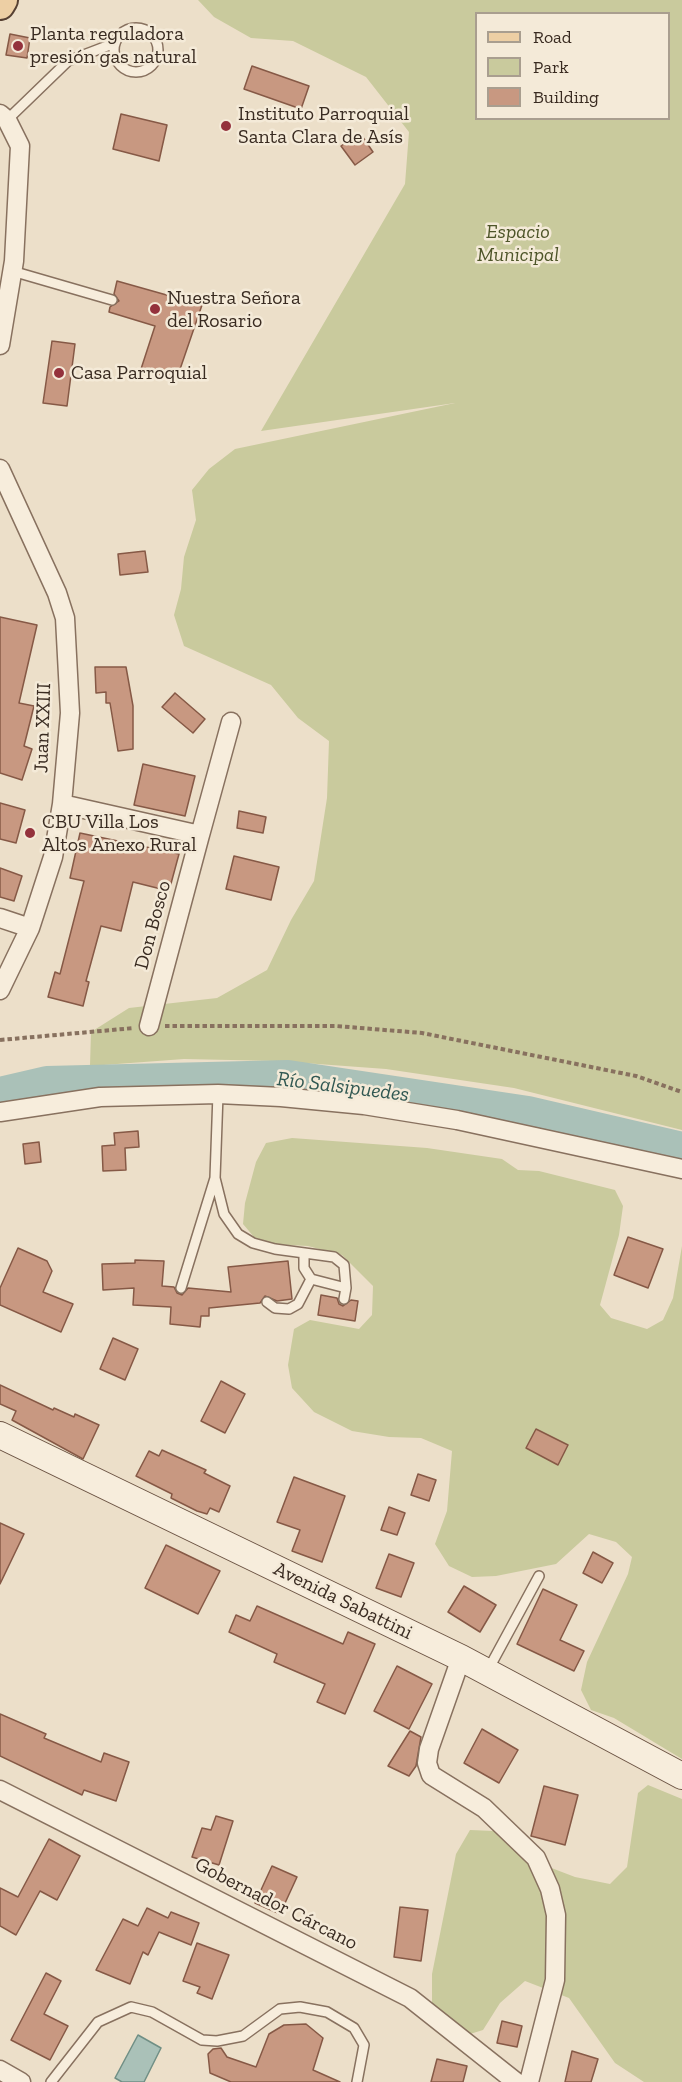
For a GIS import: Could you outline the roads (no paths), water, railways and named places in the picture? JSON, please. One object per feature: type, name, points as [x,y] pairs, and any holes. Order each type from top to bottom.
[{"type":"main road","points":[[0,5],[3,0]]},
{"type":"street","points":[[0,345],[12,271],[20,146],[4,117]]},
{"type":"street","name":"Juan XXIII","points":[[0,469],[57,593],[65,618],[70,725],[62,804],[53,857],[30,928],[0,990]]},
{"type":"street","name":"Don Bosco","points":[[149,1026],[231,722]]},
{"type":"street","points":[[62,804],[200,835]]},
{"type":"street","points":[[0,918],[30,928]]},
{"type":"street","points":[[0,1112],[100,1097],[218,1094],[364,1105],[445,1118],[682,1169]]},
{"type":"street","name":"Avenida Sabattini","points":[[0,1435],[461,1658],[682,1776]]},
{"type":"street","points":[[461,1658],[429,1749],[427,1763],[431,1775],[484,1808],[536,1858],[550,1889],[556,1915],[555,1980],[529,2082]]},
{"type":"street","name":"Gobernador Cárcano","points":[[0,1790],[410,1998],[516,2082]]},
{"type":"street","points":[[0,2070],[21,2082]]},
{"type":"lane","points":[[4,117],[68,61],[115,43],[128,30],[147,31],[158,46],[156,60],[146,70],[125,69],[116,58],[115,43]]},
{"type":"lane","points":[[12,271],[112,300]]},
{"type":"lane","points":[[181,1288],[215,1178],[218,1094]]},
{"type":"lane","points":[[215,1178],[224,1214],[238,1234],[253,1243],[334,1257],[344,1265],[346,1288],[344,1299]]},
{"type":"lane","points":[[303,1252],[304,1268],[311,1279],[346,1288]]},
{"type":"lane","points":[[267,1302],[275,1308],[289,1309],[298,1304],[311,1279]]},
{"type":"lane","points":[[487,1672],[539,1576]]},
{"type":"lane","points":[[51,2082],[98,2022],[131,2007],[152,2012],[202,2040],[217,2041],[243,2036],[280,2009],[300,2007],[327,2012],[354,2028],[364,2045],[357,2082]]},
{"type":"waterway","name":"Río Salsipuedes","points":[[0,1094],[47,1083],[288,1077],[528,1113],[682,1149]]},
{"type":"place","name":"Planta reguladora presión gas natural","points":[[18,46]]},
{"type":"place","name":"Instituto Parroquial Santa Clara de Asís","points":[[226,126]]},
{"type":"place","name":"Nuestra Señora del Rosario","points":[[155,309]]},
{"type":"place","name":"Casa Parroquial","points":[[59,373]]},
{"type":"place","name":"CBU Villa Los Altos Anexo Rural","points":[[30,833]]},
{"type":"park label","name":"Espacio Municipal","points":[[518,244]]}]
